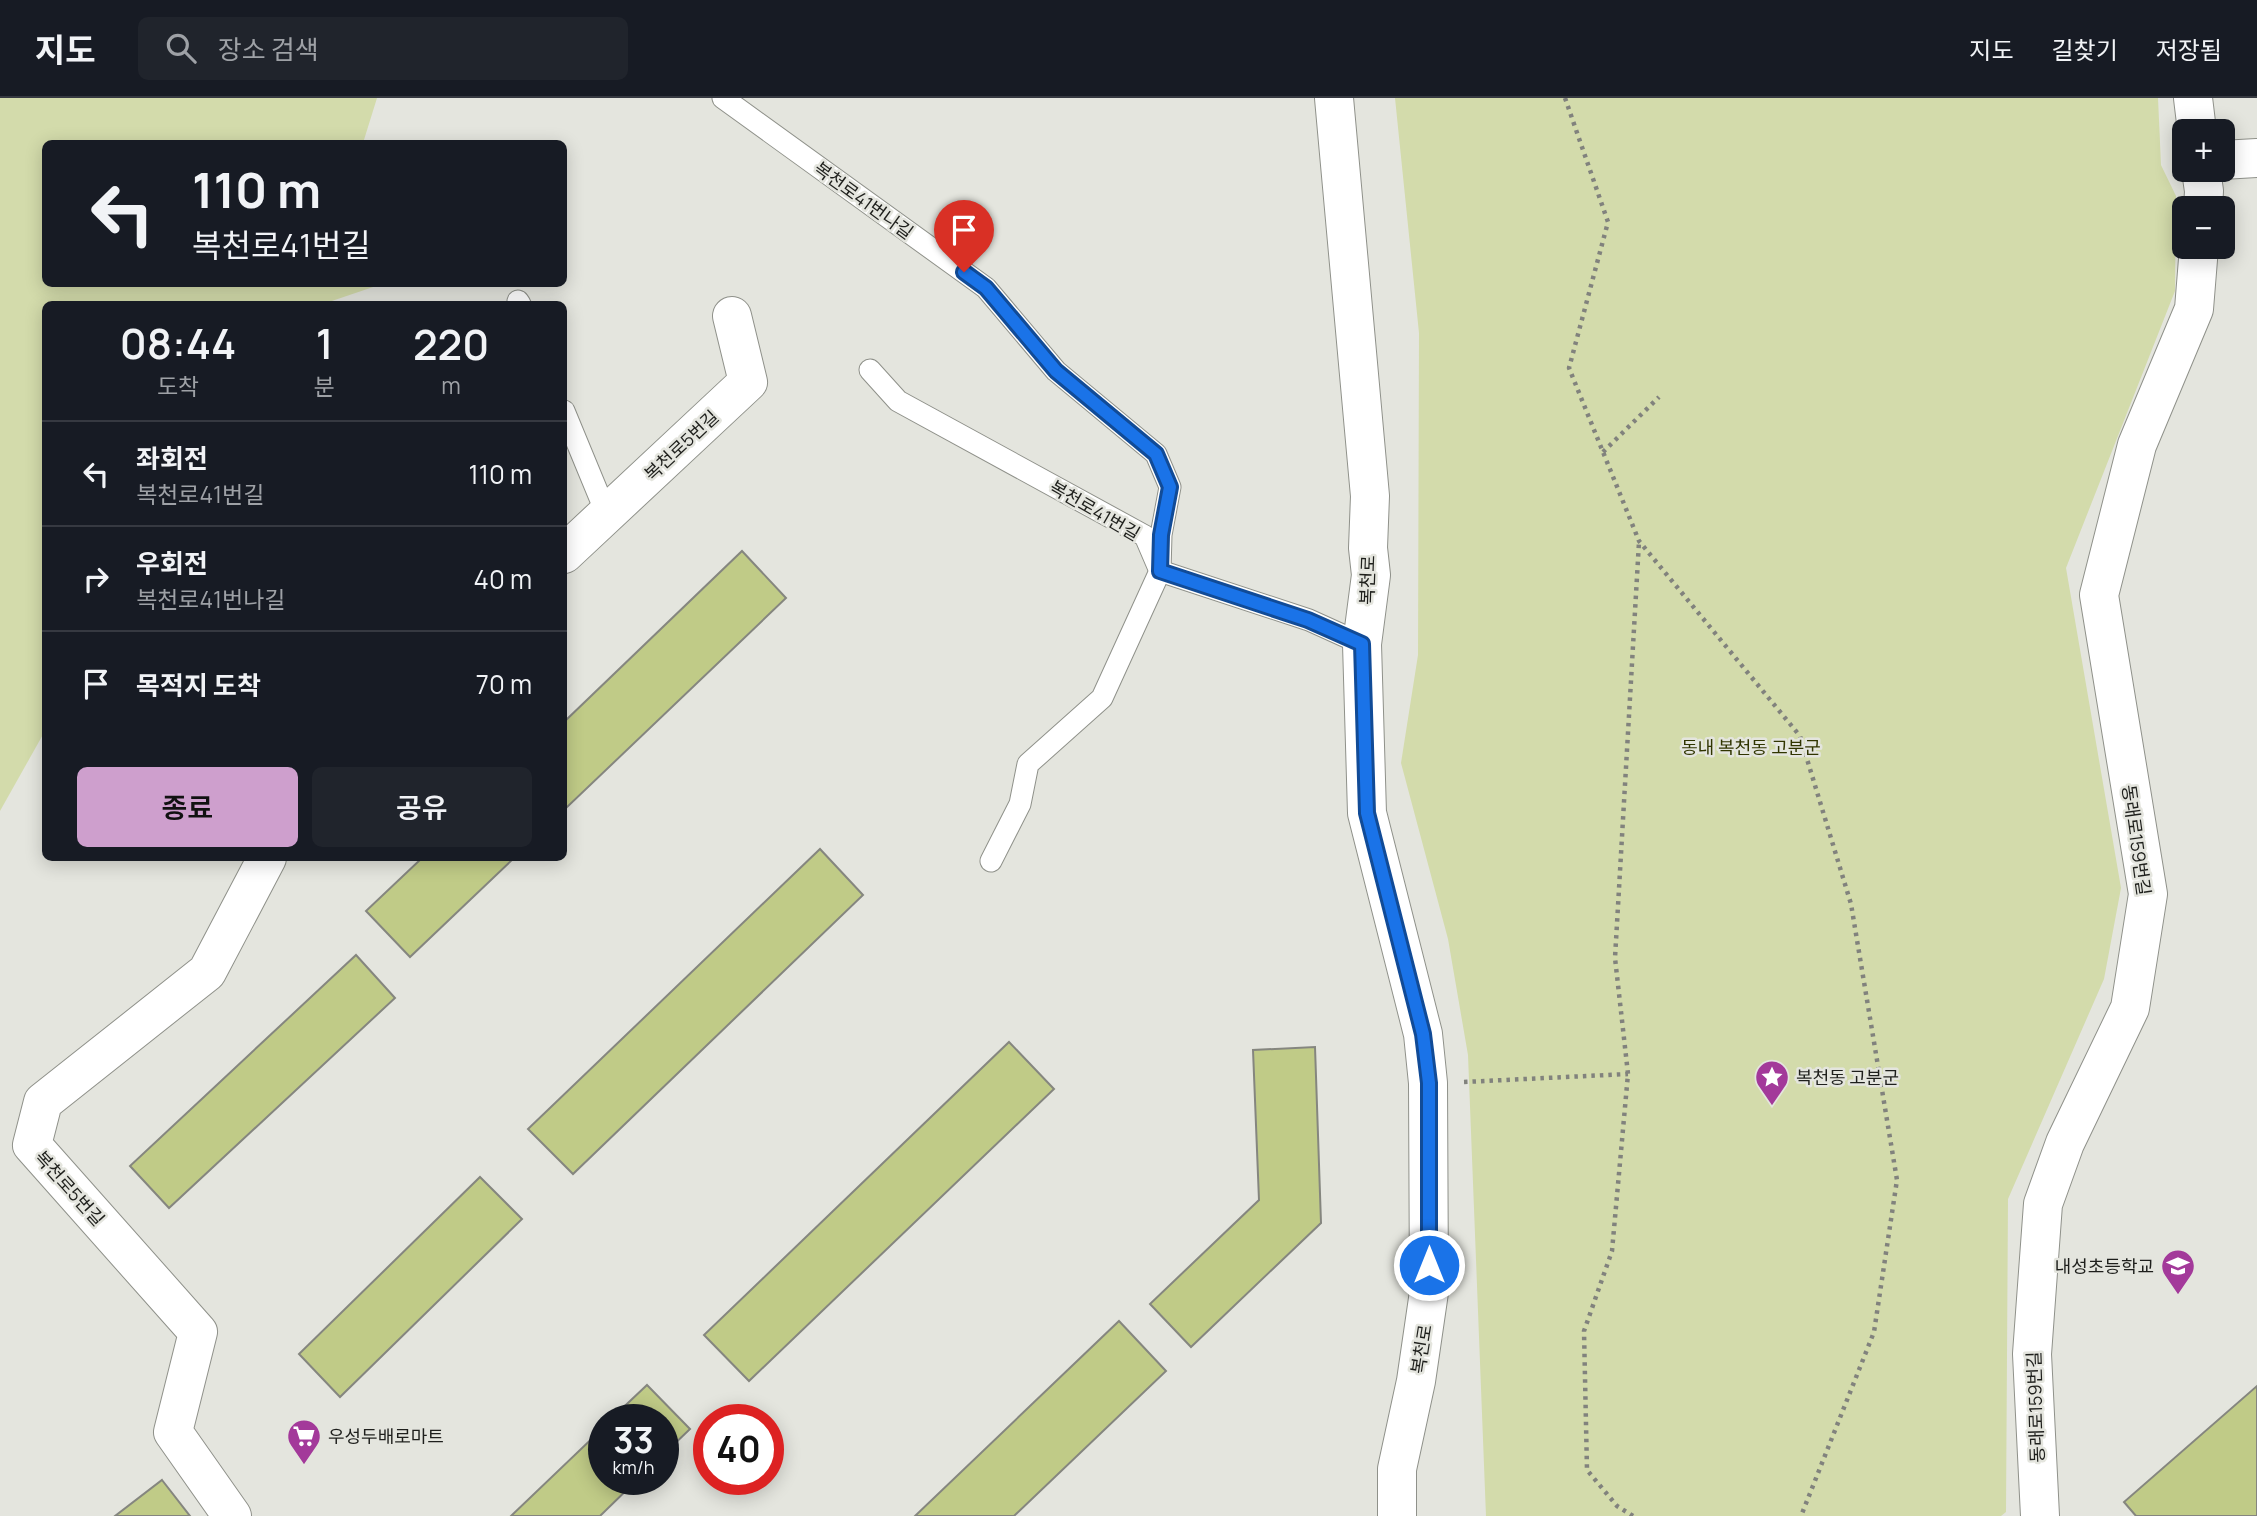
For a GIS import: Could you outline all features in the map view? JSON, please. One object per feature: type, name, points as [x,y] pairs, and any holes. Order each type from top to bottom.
[{"type":"street","name":"복천로","points":[[1334,98],[1370,496],[1368,548],[1371,575],[1362,644],[1367,813],[1423,1034],[1429,1083],[1429,1292],[1422,1346],[1397,1469],[1397,1516]]},
{"type":"street","points":[[2193,98],[2196,119]]},
{"type":"street","points":[[2235,159],[2257,158]]},
{"type":"street","name":"동래로159번길","points":[[2040,1516],[2032,1354],[2043,1204],[2065,1143],[2130,1008],[2148,894],[2099,595],[2137,445],[2194,309],[2198,259]]},
{"type":"street","name":"복천로5번길","points":[[567,551],[748,382],[732,316]]},
{"type":"street","name":"복천로5번길","points":[[232,1516],[173,1432],[198,1332],[32,1145],[43,1102],[207,972],[265,861]]},
{"type":"lane","name":"복천로41번나길","points":[[723,98],[986,288],[1056,371],[1156,454],[1170,487],[1161,535],[1160,571]]},
{"type":"lane","name":"복천로41번길","points":[[870,370],[898,401],[1145,536],[1160,571]]},
{"type":"lane","points":[[567,418],[607,514]]},
{"type":"lane","points":[[991,861],[1020,804],[1027,764],[1101,698],[1160,571],[1308,620],[1362,644]]},
{"type":"path","points":[[1565,98],[1608,222],[1569,368],[1639,541],[1800,736],[1851,904],[1897,1180],[1874,1332],[1801,1516]]},
{"type":"path","points":[[1603,452],[1659,397]]},
{"type":"path","points":[[1633,1516],[1617,1507],[1587,1470],[1584,1331],[1612,1251],[1628,1074],[1615,958],[1639,541]]},
{"type":"path","points":[[1429,1083],[1628,1074]]},
{"type":"green space","points":[[0,98],[377,98],[364,140],[42,140],[42,287],[373,287],[332,301],[42,301],[42,736],[0,811]]},
{"type":"green space","name":"동내 복천동 고분군","points":[[1395,98],[2158,98],[2161,165],[2176,196],[2172,196],[2175,291],[2066,568],[2121,888],[2104,979],[2008,1199],[2006,1512],[2001,1516],[1486,1516],[1468,1055],[1448,939],[1401,763],[1418,655],[1419,333]]},
{"type":"building","points":[[742,551],[786,598],[567,807],[567,719]]},
{"type":"building","points":[[820,849],[863,895],[573,1174],[528,1129]]},
{"type":"building","points":[[419,861],[511,861],[410,957],[366,911]]},
{"type":"building","points":[[356,955],[395,998],[169,1208],[130,1166]]},
{"type":"building","points":[[1009,1042],[1054,1089],[749,1381],[704,1335]]},
{"type":"building","points":[[1315,1047],[1321,1223],[1191,1347],[1150,1304],[1259,1200],[1253,1050]]},
{"type":"building","points":[[480,1177],[522,1219],[340,1397],[299,1354]]},
{"type":"building","points":[[1119,1321],[1166,1371],[1014,1516],[915,1516]]},
{"type":"building","points":[[647,1385],[666,1404],[627,1404]]},
{"type":"building","points":[[2257,1386],[2257,1516],[2136,1516],[2124,1502]]},
{"type":"building","points":[[679,1418],[690,1429],[679,1440]]},
{"type":"building","points":[[588,1442],[588,1495],[622,1495],[600,1516],[511,1516]]},
{"type":"building","points":[[162,1480],[190,1516],[115,1516]]},
{"type":"place","name":"복천동 고분군","points":[[1772,1107]]},
{"type":"place","name":"내성초등학교","points":[[2178,1296]]},
{"type":"place","name":"우성두배로마트","points":[[304,1466]]},
{"type":"route","points":[[964,272],[986,288],[1056,371],[1156,454],[1170,487],[1161,535],[1160,571],[1308,620],[1362,644],[1367,813],[1412,986],[1423,1034],[1429,1083],[1429,1265]]}]
